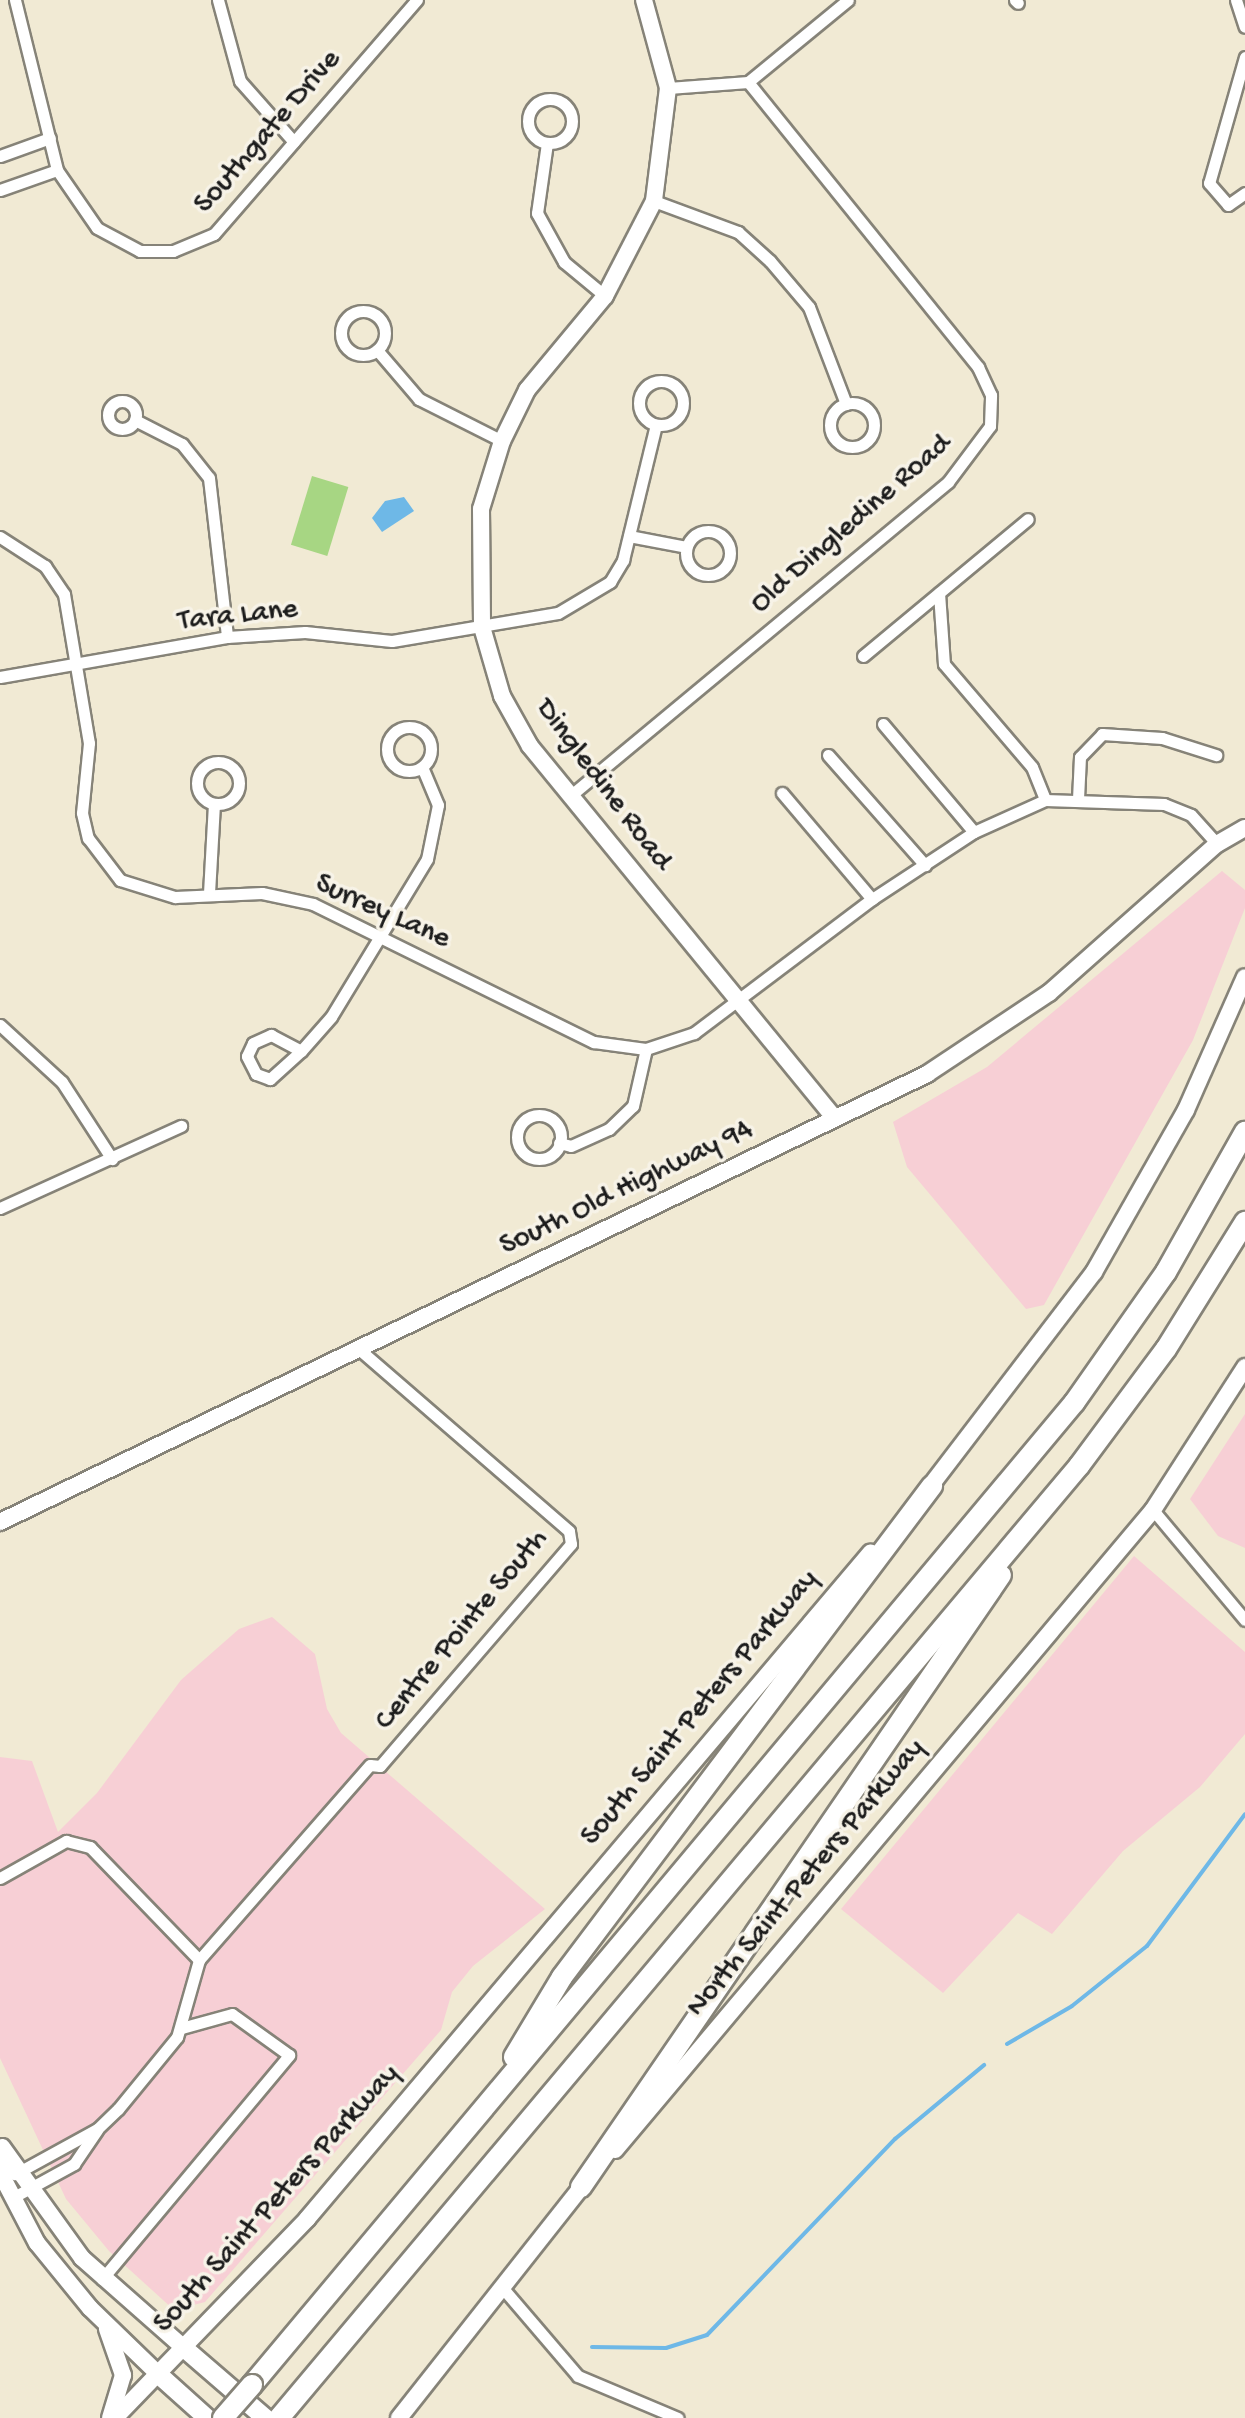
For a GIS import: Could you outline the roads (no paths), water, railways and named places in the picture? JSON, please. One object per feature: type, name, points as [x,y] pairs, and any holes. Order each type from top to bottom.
[{"type":"highway","points":[[223,2418],[1074,1403],[1166,1272],[1245,1132]]},
{"type":"highway","points":[[276,2416],[1032,1523],[1166,1349],[1245,1222]]},
{"type":"highway","points":[[485,2107],[562,1977],[932,1486]]},
{"type":"highway","points":[[581,2187],[961,1643],[1032,1523]]},
{"type":"main road","name":"Dingledine Road","points":[[644,0],[668,88],[654,201],[605,296],[527,390],[502,441],[481,509],[482,627],[502,696],[570,796],[835,1118]]},
{"type":"main road","name":"South Old Highway 94","points":[[0,1522],[835,1118],[1009,1021],[1217,844],[1241,833]]},
{"type":"main road","name":"South Saint Peters Parkway","points":[[112,2418],[184,2348],[307,2219],[932,1486],[1102,1260],[1186,1110],[1245,977]]},
{"type":"main road","name":"North Saint Peters Parkway","points":[[399,2418],[581,2187],[1153,1510],[1245,1367]]},
{"type":"main road","points":[[1,2146],[21,2171],[30,2189],[102,2279],[184,2348],[276,2416]]},
{"type":"main road","points":[[1,2146],[4,2180],[37,2243],[105,2324],[207,2418]]},
{"type":"main road","points":[[105,2324],[123,2375],[112,2418]]},
{"type":"street","name":"Southgate Drive","points":[[15,0],[57,170],[109,238],[140,251],[173,251],[214,234],[417,0]]},
{"type":"street","points":[[218,0],[240,81],[294,142]]},
{"type":"street","points":[[668,88],[748,82],[848,0]]},
{"type":"street","points":[[1236,0],[1245,27]]},
{"type":"street","points":[[1245,57],[1209,183],[1228,205],[1245,193]]},
{"type":"street","name":"Old Dingledine Road","points":[[570,796],[948,482],[990,426],[991,395],[978,367],[748,82]]},
{"type":"street","points":[[551,99],[564,104],[572,124],[565,137],[547,143],[527,122],[531,108],[551,99]]},
{"type":"street","points":[[0,156],[50,138]]},
{"type":"street","points":[[547,143],[537,213],[564,262],[605,296]]},
{"type":"street","points":[[0,190],[57,170]]},
{"type":"street","points":[[654,201],[738,232],[770,261],[809,307],[846,404],[871,414],[874,429],[861,445],[847,447],[831,433],[830,419],[846,404]]},
{"type":"street","points":[[364,310],[382,322],[377,350],[358,354],[346,347],[341,334],[350,315],[364,310]]},
{"type":"street","points":[[377,350],[419,399],[502,441]]},
{"type":"street","points":[[669,383],[683,407],[676,419],[656,425],[640,411],[640,397],[648,385],[669,383]]},
{"type":"street","points":[[135,420],[182,444],[209,478],[227,637]]},
{"type":"street","name":"Tara Lane","points":[[0,677],[227,637],[305,632],[392,641],[558,613],[588,600],[610,582],[629,536],[656,425]]},
{"type":"street","points":[[863,656],[1028,519]]},
{"type":"street","points":[[702,532],[716,532],[730,556],[723,569],[703,575],[687,561],[686,547],[702,532]]},
{"type":"street","points":[[629,536],[686,547]]},
{"type":"street","name":"Surrey Lane","points":[[0,537],[55,578],[80,665],[88,838],[103,863],[144,893],[262,893],[313,904],[377,932],[594,1042],[646,1049]]},
{"type":"street","points":[[939,593],[944,664],[1032,767],[1045,800]]},
{"type":"street","points":[[883,724],[974,832]]},
{"type":"street","points":[[1078,799],[1080,757],[1102,734],[1162,738],[1216,755]]},
{"type":"street","points":[[828,755],[925,865]]},
{"type":"street","points":[[301,1051],[264,1035],[249,1049],[248,1063],[263,1078],[278,1078],[331,1017],[437,832],[438,805],[422,767]]},
{"type":"street","points":[[782,793],[872,899]]},
{"type":"street","points":[[559,1143],[571,1146],[609,1129],[633,1106],[646,1049],[694,1033],[872,899],[974,832],[1045,800],[1078,799],[1164,804],[1191,815],[1217,844]]},
{"type":"street","points":[[209,893],[214,804]]},
{"type":"street","points":[[0,1025],[62,1082],[112,1159]]},
{"type":"street","points":[[0,1208],[181,1126]]},
{"type":"street","name":"Centre Pointe South","points":[[12,2198],[85,2154],[97,2129],[181,2028],[199,1960],[370,1765],[380,1766],[571,1544],[569,1531],[360,1350]]},
{"type":"street","points":[[1153,1510],[1245,1620]]},
{"type":"street","points":[[0,1878],[66,1841],[90,1847],[199,1960]]},
{"type":"street","points":[[102,2279],[289,2055],[232,2014],[181,2028]]},
{"type":"street","name":"Centre Pointe South","points":[[4,2180],[97,2129]]},
{"type":"street","points":[[501,2286],[578,2376],[678,2418]]},
{"type":"water","points":[[404,497],[414,511],[382,532],[372,518],[385,501]]},
{"type":"waterway","points":[[1007,2044],[1072,2006],[1147,1946],[1245,1814]]},
{"type":"waterway","points":[[592,2347],[666,2348],[707,2335],[895,2139],[984,2065]]}]
